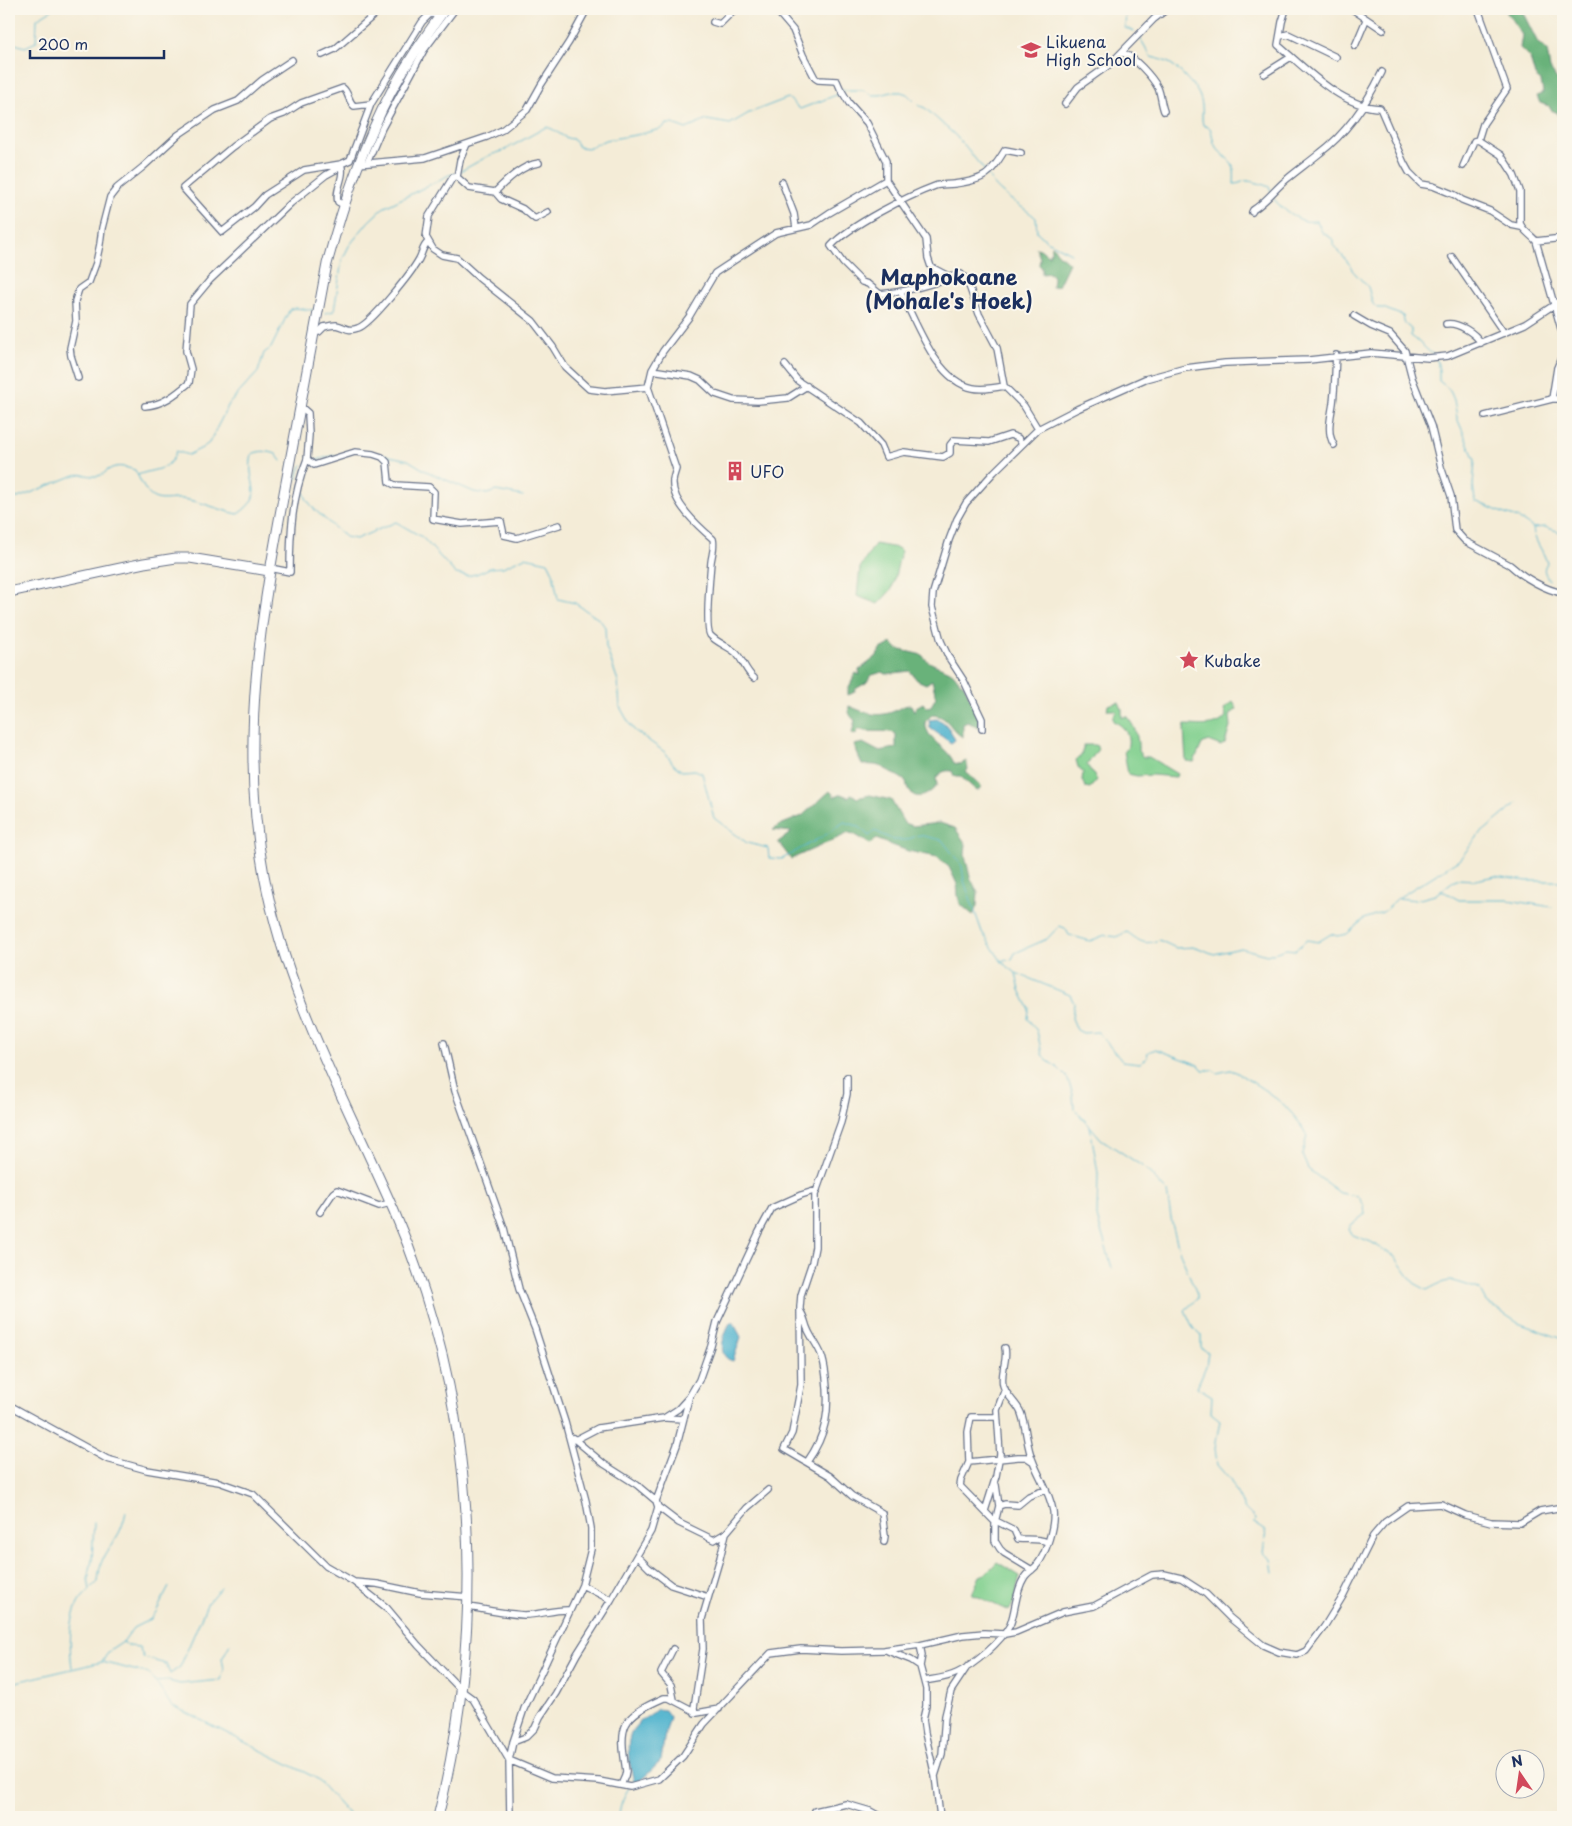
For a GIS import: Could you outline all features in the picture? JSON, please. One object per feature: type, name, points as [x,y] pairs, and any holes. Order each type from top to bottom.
[{"type":"main road","points":[[438,1817],[455,1739],[462,1691],[469,1602],[467,1516],[462,1465],[452,1399],[423,1289],[411,1252],[319,1050],[294,988],[277,932],[263,873],[254,797],[252,729],[255,674],[270,570],[327,264],[344,205],[391,92],[442,12]]},
{"type":"main road","points":[[9,592],[176,558],[190,558],[270,570]]},
{"type":"street","points":[[322,55],[335,49],[381,9]]},
{"type":"street","points":[[362,164],[424,50],[455,9]]},
{"type":"street","points":[[362,164],[425,158],[502,130],[527,110],[587,9]]},
{"type":"street","points":[[713,22],[720,24],[735,9]]},
{"type":"street","points":[[775,9],[793,30],[815,78],[818,80],[837,81],[851,105],[867,123],[886,161],[886,180],[926,239],[929,264],[936,271],[950,277]]},
{"type":"street","points":[[781,16],[787,9]]},
{"type":"street","points":[[1065,104],[1078,87],[1109,65],[1167,9]]},
{"type":"street","points":[[1286,9],[1278,45],[1317,78],[1353,103],[1364,107],[1380,108],[1404,163],[1409,172],[1421,184],[1455,194],[1462,200],[1490,212],[1511,225],[1522,228],[1531,234],[1536,241],[1563,336]]},
{"type":"street","points":[[1352,9],[1383,30]]},
{"type":"street","points":[[1464,166],[1474,141],[1478,140],[1483,124],[1506,90],[1478,9]]},
{"type":"street","points":[[371,104],[354,106],[350,102],[346,90],[343,88],[301,103],[284,114],[270,119],[183,188],[222,232],[265,196],[304,170],[339,164],[350,160],[371,104],[422,22],[431,13],[442,12]]},
{"type":"street","points":[[1563,17],[1563,36]]},
{"type":"street","points":[[1354,46],[1366,20]]},
{"type":"street","points":[[1281,36],[1288,34],[1336,57]]},
{"type":"street","points":[[1122,53],[1134,58],[1157,86],[1164,111]]},
{"type":"street","points":[[1264,74],[1291,57]]},
{"type":"street","points":[[78,378],[70,348],[76,321],[75,301],[79,289],[89,282],[96,263],[110,197],[117,188],[178,135],[215,110],[238,101],[262,80],[292,60]]},
{"type":"street","points":[[1252,212],[1285,181],[1330,144],[1364,107],[1382,72]]},
{"type":"street","points":[[1478,140],[1501,155],[1514,175],[1520,191],[1519,214],[1522,228]]},
{"type":"street","points":[[457,176],[460,160],[467,144]]},
{"type":"street","points":[[1021,153],[1005,150],[992,170],[979,180],[936,185],[861,223],[838,238],[831,246],[843,263],[862,282],[868,284],[880,294],[901,292],[961,274],[967,280],[979,314],[997,348],[1004,386],[1024,406],[1038,429]]},
{"type":"street","points":[[495,192],[530,164],[539,163]]},
{"type":"street","points":[[339,164],[342,174],[336,196],[338,202],[344,205]]},
{"type":"street","points":[[145,406],[154,406],[167,400],[189,383],[191,369],[186,351],[190,304],[210,280],[295,199],[337,169],[339,164]]},
{"type":"street","points":[[457,176],[469,188],[495,192],[501,199],[523,209],[535,219],[548,212]]},
{"type":"street","points":[[457,176],[453,177],[429,216],[426,237],[433,249],[442,255],[457,258],[533,321],[566,367],[589,389],[604,391],[648,387]]},
{"type":"street","points":[[754,678],[736,653],[715,639],[709,633],[707,627],[713,539],[686,512],[675,493],[672,481],[676,469],[648,387],[652,370],[663,351],[689,317],[715,273],[776,233],[812,225],[886,180]]},
{"type":"street","points":[[782,182],[794,214],[796,228]]},
{"type":"street","points":[[1536,241],[1563,238]]},
{"type":"street","points":[[314,332],[319,332],[324,327],[336,326],[347,330],[364,326],[381,309],[410,272],[428,242]]},
{"type":"street","points":[[1452,257],[1504,333]]},
{"type":"street","points":[[901,292],[934,358],[952,379],[972,388],[1004,386]]},
{"type":"street","points":[[982,729],[982,719],[941,641],[932,600],[935,582],[957,519],[966,503],[994,472],[1038,429],[1077,409],[1146,379],[1173,370],[1225,363],[1286,361],[1371,352],[1436,358],[1457,352],[1526,324],[1563,299]]},
{"type":"street","points":[[1354,316],[1390,334],[1405,351],[1451,496],[1455,530],[1465,541],[1510,564],[1540,585],[1563,593]]},
{"type":"street","points":[[1446,324],[1452,323],[1473,334],[1481,342]]},
{"type":"street","points":[[1552,399],[1557,368],[1563,354]]},
{"type":"street","points":[[1334,445],[1329,430],[1333,404],[1336,355]]},
{"type":"street","points":[[785,364],[798,381],[861,423],[881,445],[886,456],[904,452],[943,457],[950,453],[950,445],[954,440],[990,442],[1010,435],[1018,438],[1022,444]]},
{"type":"street","points":[[1557,368],[1563,379]]},
{"type":"street","points":[[652,370],[691,376],[700,380],[716,394],[733,400],[758,401],[788,398],[807,386]]},
{"type":"street","points":[[1485,416],[1552,399],[1563,399]]},
{"type":"street","points":[[270,570],[290,572],[292,515],[301,474],[307,459],[309,435],[308,413],[300,406]]},
{"type":"street","points":[[307,459],[314,465],[355,452],[382,456],[387,462],[389,482],[395,485],[430,487],[434,492],[433,519],[462,524],[501,521],[504,535],[517,538],[558,525]]},
{"type":"street","points":[[444,1043],[455,1090],[504,1228],[519,1289],[535,1329],[568,1433],[591,1528],[591,1549],[582,1585],[524,1709],[513,1742],[509,1760],[510,1817]]},
{"type":"street","points":[[847,1077],[847,1094],[841,1122],[817,1190],[814,1209],[816,1221],[815,1247],[801,1295],[801,1385],[792,1433],[784,1449],[807,1462],[842,1485],[859,1500],[882,1513],[884,1542]]},
{"type":"street","points":[[320,1212],[337,1190],[379,1206],[390,1203]]},
{"type":"street","points":[[664,1418],[678,1409],[689,1397],[699,1380],[717,1322],[772,1208],[817,1190]]},
{"type":"street","points":[[800,1311],[822,1356],[828,1402],[827,1421],[816,1448],[807,1462]]},
{"type":"street","points":[[924,1681],[940,1679],[967,1668],[1005,1634],[1014,1609],[1018,1589],[1024,1576],[1032,1570],[1040,1559],[1052,1527],[1053,1510],[1032,1461],[1022,1414],[1005,1389],[1002,1376],[1006,1362],[1005,1348]]},
{"type":"street","points":[[985,1511],[994,1484],[999,1459],[998,1405],[1005,1389]]},
{"type":"street","points":[[513,1742],[526,1737],[535,1728],[651,1531],[657,1504],[677,1444],[689,1397]]},
{"type":"street","points":[[9,1405],[107,1459],[147,1470],[219,1482],[253,1494],[326,1566],[354,1582],[387,1608],[462,1691],[473,1699],[509,1760],[552,1778],[598,1781],[630,1787],[660,1779],[683,1756],[704,1724],[771,1653],[801,1649],[841,1651],[884,1650],[920,1645],[963,1635],[1016,1632],[1064,1612],[1094,1606],[1152,1575],[1164,1574],[1181,1578],[1206,1594],[1230,1618],[1263,1645],[1279,1652],[1297,1654],[1306,1651],[1324,1627],[1343,1596],[1373,1536],[1385,1522],[1408,1506],[1441,1504],[1465,1516],[1491,1522],[1520,1523],[1540,1511],[1563,1507]]},
{"type":"street","points":[[997,1417],[971,1417],[968,1432],[969,1462],[960,1486],[996,1521],[1014,1530],[1018,1539],[1037,1539],[1047,1542]]},
{"type":"street","points":[[575,1440],[588,1431],[598,1428],[664,1418],[683,1419]]},
{"type":"street","points":[[568,1433],[604,1464],[637,1485],[679,1523],[710,1538],[718,1539],[726,1533],[747,1508],[768,1490]]},
{"type":"street","points":[[969,1462],[1026,1457],[1032,1461]]},
{"type":"street","points":[[994,1484],[996,1485],[999,1506],[996,1521],[996,1541],[1004,1553],[1032,1570]]},
{"type":"street","points":[[999,1506],[1005,1504],[1018,1505],[1029,1496],[1045,1490]]},
{"type":"street","points":[[694,1711],[703,1649],[702,1619],[726,1533]]},
{"type":"street","points":[[638,1556],[649,1568],[671,1585],[708,1597]]},
{"type":"street","points":[[354,1582],[377,1584],[469,1602],[523,1615],[570,1610]]},
{"type":"street","points":[[582,1585],[610,1600]]},
{"type":"street","points":[[920,1645],[922,1655],[920,1666],[924,1681],[926,1706],[923,1718],[924,1734],[935,1776],[940,1817]]},
{"type":"street","points":[[673,1649],[661,1673],[671,1685],[674,1700]]},
{"type":"street","points":[[884,1650],[911,1660],[920,1666]]},
{"type":"street","points":[[935,1776],[944,1743],[945,1716],[951,1691],[967,1668]]},
{"type":"street","points":[[621,1786],[626,1772],[622,1736],[628,1718],[664,1698],[670,1698],[698,1713],[719,1709]]},
{"type":"street","points":[[815,1811],[846,1804],[870,1811],[881,1817]]},
{"type":"green space","points":[[1507,9],[1521,9],[1538,43],[1547,50],[1550,69],[1563,88],[1563,122],[1559,120],[1558,113],[1551,110],[1549,106],[1540,103],[1537,96],[1543,93],[1541,81],[1535,76],[1530,58],[1520,48],[1522,35],[1507,13]]},
{"type":"green space","points":[[1053,246],[1059,256],[1069,263],[1058,286],[1052,287],[1053,277],[1050,273],[1042,274],[1042,268],[1039,265],[1040,258],[1036,248],[1049,256]]},
{"type":"green space","points":[[875,544],[898,548],[901,551],[892,589],[878,604],[857,596],[860,568]]},
{"type":"green space","points":[[892,643],[897,649],[922,655],[931,663],[950,671],[964,685],[980,719],[979,728],[968,722],[963,724],[963,737],[946,720],[938,716],[932,715],[925,722],[929,735],[947,752],[954,763],[961,764],[966,761],[968,769],[966,772],[982,787],[977,791],[960,776],[954,776],[952,771],[947,771],[941,773],[936,778],[937,785],[931,791],[917,796],[909,791],[906,781],[882,767],[862,765],[854,745],[863,743],[878,751],[896,748],[896,734],[859,729],[855,735],[852,733],[855,720],[850,714],[849,706],[865,712],[886,714],[908,705],[911,705],[914,711],[916,707],[923,703],[927,707],[931,706],[936,697],[932,680],[926,684],[917,680],[910,671],[886,674],[883,672],[872,675],[866,683],[848,695],[848,689],[856,673],[860,675],[859,670],[876,657],[881,649]]},
{"type":"green space","points":[[1119,702],[1122,709],[1122,718],[1126,716],[1134,728],[1138,742],[1138,751],[1143,757],[1149,757],[1177,774],[1176,777],[1128,774],[1124,751],[1127,749],[1128,744],[1126,732],[1113,721],[1113,715],[1117,712],[1107,710],[1108,705]]},
{"type":"green space","points":[[1233,702],[1237,709],[1231,714],[1231,724],[1225,743],[1221,746],[1208,741],[1202,744],[1194,762],[1186,761],[1185,725],[1213,725],[1218,723],[1226,716],[1224,709]]},
{"type":"green space","points":[[1084,745],[1096,745],[1098,749],[1087,765],[1097,780],[1090,788],[1085,787],[1082,780],[1083,773],[1078,767],[1076,760],[1081,756]]},
{"type":"green space","points":[[830,791],[835,797],[841,794],[848,797],[852,794],[857,798],[870,795],[891,800],[904,823],[912,826],[940,823],[955,828],[966,844],[965,855],[970,877],[978,893],[977,906],[973,915],[960,904],[957,884],[949,867],[937,857],[908,851],[876,839],[870,844],[849,833],[791,859],[778,842],[792,832],[773,830],[802,816]]},
{"type":"green space","points":[[997,1562],[1020,1576],[1013,1604],[1009,1611],[972,1594],[980,1576],[985,1574]]},
{"type":"water","points":[[936,719],[945,724],[955,740],[951,743],[930,728],[929,720]]},
{"type":"water","points":[[733,1322],[741,1337],[733,1361],[727,1359],[724,1355],[722,1345],[730,1323]]},
{"type":"water","points":[[657,1709],[665,1710],[670,1717],[661,1761],[640,1781],[634,1782],[628,1754],[631,1733],[637,1724]]},
{"type":"waterway","points":[[9,42],[25,47],[36,42],[37,19],[53,9]]},
{"type":"waterway","points":[[1126,9],[1125,28],[1134,31]]},
{"type":"waterway","points":[[1140,38],[1151,57],[1163,60],[1175,67],[1197,90],[1202,105],[1203,125],[1210,128],[1216,147],[1233,165],[1234,184],[1250,181],[1269,187],[1271,191]]},
{"type":"waterway","points":[[843,90],[863,90],[872,95],[892,92],[907,94],[956,136],[986,172]]},
{"type":"waterway","points":[[461,171],[490,155],[503,151],[546,127],[569,139],[573,139],[579,147],[589,148],[605,140],[661,129],[667,124],[673,124],[686,129],[707,120],[730,124],[749,113],[788,98],[800,109],[840,92]]},
{"type":"waterway","points":[[325,313],[334,311],[342,260],[349,246],[368,222],[383,208],[449,175],[455,174]]},
{"type":"waterway","points":[[988,175],[997,188],[1036,218],[1037,232],[1047,241],[1071,253]]},
{"type":"waterway","points":[[1273,197],[1282,208],[1297,218],[1306,221],[1317,221],[1322,232],[1334,240],[1334,246],[1368,287],[1373,304],[1377,308],[1383,308],[1403,316],[1405,324],[1411,329],[1411,336],[1434,355]]},
{"type":"waterway","points":[[138,475],[166,466],[170,463],[176,451],[188,455],[209,443],[229,404],[258,372],[264,353],[271,348],[290,309],[313,310]]},
{"type":"waterway","points":[[1437,360],[1439,381],[1451,393],[1457,418],[1475,460],[1473,485],[1475,501],[1518,518],[1533,528],[1545,527],[1563,533]]},
{"type":"waterway","points":[[9,497],[18,498],[75,475],[98,476],[112,468],[121,467],[135,470],[148,494],[154,498],[162,500],[189,500],[238,514],[247,507],[254,494],[251,473],[252,454],[261,451],[270,452],[276,454],[281,461]]},
{"type":"waterway","points":[[381,454],[408,460],[426,471],[474,492],[487,494],[496,491],[523,496]]},
{"type":"waterway","points":[[313,461],[335,455]]},
{"type":"waterway","points":[[297,479],[302,465]]},
{"type":"waterway","points":[[301,485],[307,500],[315,510],[345,537],[356,539],[396,522],[422,537],[456,574],[467,576],[476,574],[490,568],[503,567],[525,557],[548,562],[553,572],[558,599],[575,603],[600,620],[605,627],[606,647],[618,681],[620,707],[629,723],[634,730],[666,753],[674,765],[682,771],[695,770],[702,773],[714,818],[747,843],[768,848],[769,858],[782,859],[827,834],[844,822],[858,826],[869,836],[875,831],[893,840],[906,840],[919,835],[942,840],[962,866],[964,881],[982,932],[1002,962],[1016,973],[1070,995],[1074,1003],[1072,1018],[1077,1030],[1083,1033],[1098,1032],[1122,1061],[1140,1063],[1147,1058],[1148,1052],[1156,1049],[1199,1065],[1203,1070],[1213,1070],[1217,1073],[1230,1070],[1236,1072],[1257,1085],[1285,1106],[1307,1136],[1302,1155],[1308,1169],[1340,1193],[1357,1196],[1364,1206],[1365,1214],[1351,1225],[1349,1230],[1353,1235],[1371,1242],[1395,1257],[1414,1283],[1427,1290],[1447,1281],[1479,1289],[1486,1302],[1518,1323],[1563,1339]]},
{"type":"waterway","points":[[1533,528],[1547,563],[1544,570],[1549,580]]},
{"type":"waterway","points":[[1398,898],[1459,860],[1479,835],[1517,803]]},
{"type":"waterway","points":[[1003,961],[1012,959],[1015,953],[1047,939],[1059,926],[1065,928],[1069,935],[1090,941],[1105,935],[1116,937],[1127,932],[1142,942],[1149,943],[1159,940],[1176,948],[1196,947],[1214,954],[1241,948],[1267,955],[1286,949],[1295,950],[1307,940],[1318,942],[1331,934],[1337,936],[1347,934],[1364,919],[1383,912],[1398,898],[1416,900],[1435,895],[1456,879],[1476,880],[1495,876],[1527,881],[1559,881]]},
{"type":"waterway","points":[[1441,890],[1459,900],[1508,900],[1552,907]]},
{"type":"waterway","points":[[1016,974],[1020,990],[1029,1008],[1028,1019],[1037,1031],[1042,1054],[1045,1059],[1067,1077],[1073,1095],[1074,1109],[1090,1126],[1098,1173],[1097,1217],[1112,1268]]},
{"type":"waterway","points":[[1090,1126],[1101,1139],[1145,1168],[1167,1192],[1172,1224],[1180,1253],[1197,1294],[1197,1299],[1185,1310],[1193,1328],[1201,1335],[1201,1348],[1208,1352],[1206,1366],[1197,1387],[1212,1396],[1211,1413],[1220,1420],[1215,1448],[1217,1465],[1230,1480],[1245,1509],[1255,1519],[1254,1523],[1266,1531],[1263,1553],[1271,1559],[1273,1573]]},
{"type":"waterway","points":[[72,1667],[70,1641],[74,1614],[81,1599],[98,1582],[101,1563],[119,1532],[126,1512]]},
{"type":"waterway","points":[[90,1590],[88,1579],[92,1560],[94,1522]]},
{"type":"waterway","points":[[103,1661],[108,1652],[123,1642],[133,1628],[151,1619],[169,1587]]},
{"type":"waterway","points":[[123,1642],[129,1646],[139,1647],[144,1658],[166,1664],[170,1674],[180,1667],[208,1602],[220,1588]]},
{"type":"waterway","points":[[156,1682],[168,1681],[180,1684],[221,1680],[224,1669],[222,1659],[230,1644]]},
{"type":"waterway","points":[[9,1685],[102,1662],[150,1674],[171,1705],[316,1778],[351,1817]]},
{"type":"waterway","points":[[619,1817],[622,1802],[629,1788]]},
{"type":"place","name":"Likuena High School","points":[[1031,50]]},
{"type":"place","name":"UFO","points":[[735,471]]},
{"type":"place","name":"Kubake","points":[[1189,660]]},
{"type":"district","name":"Maphokoane (Mohale's Hoek)","points":[[949,288]]}]
